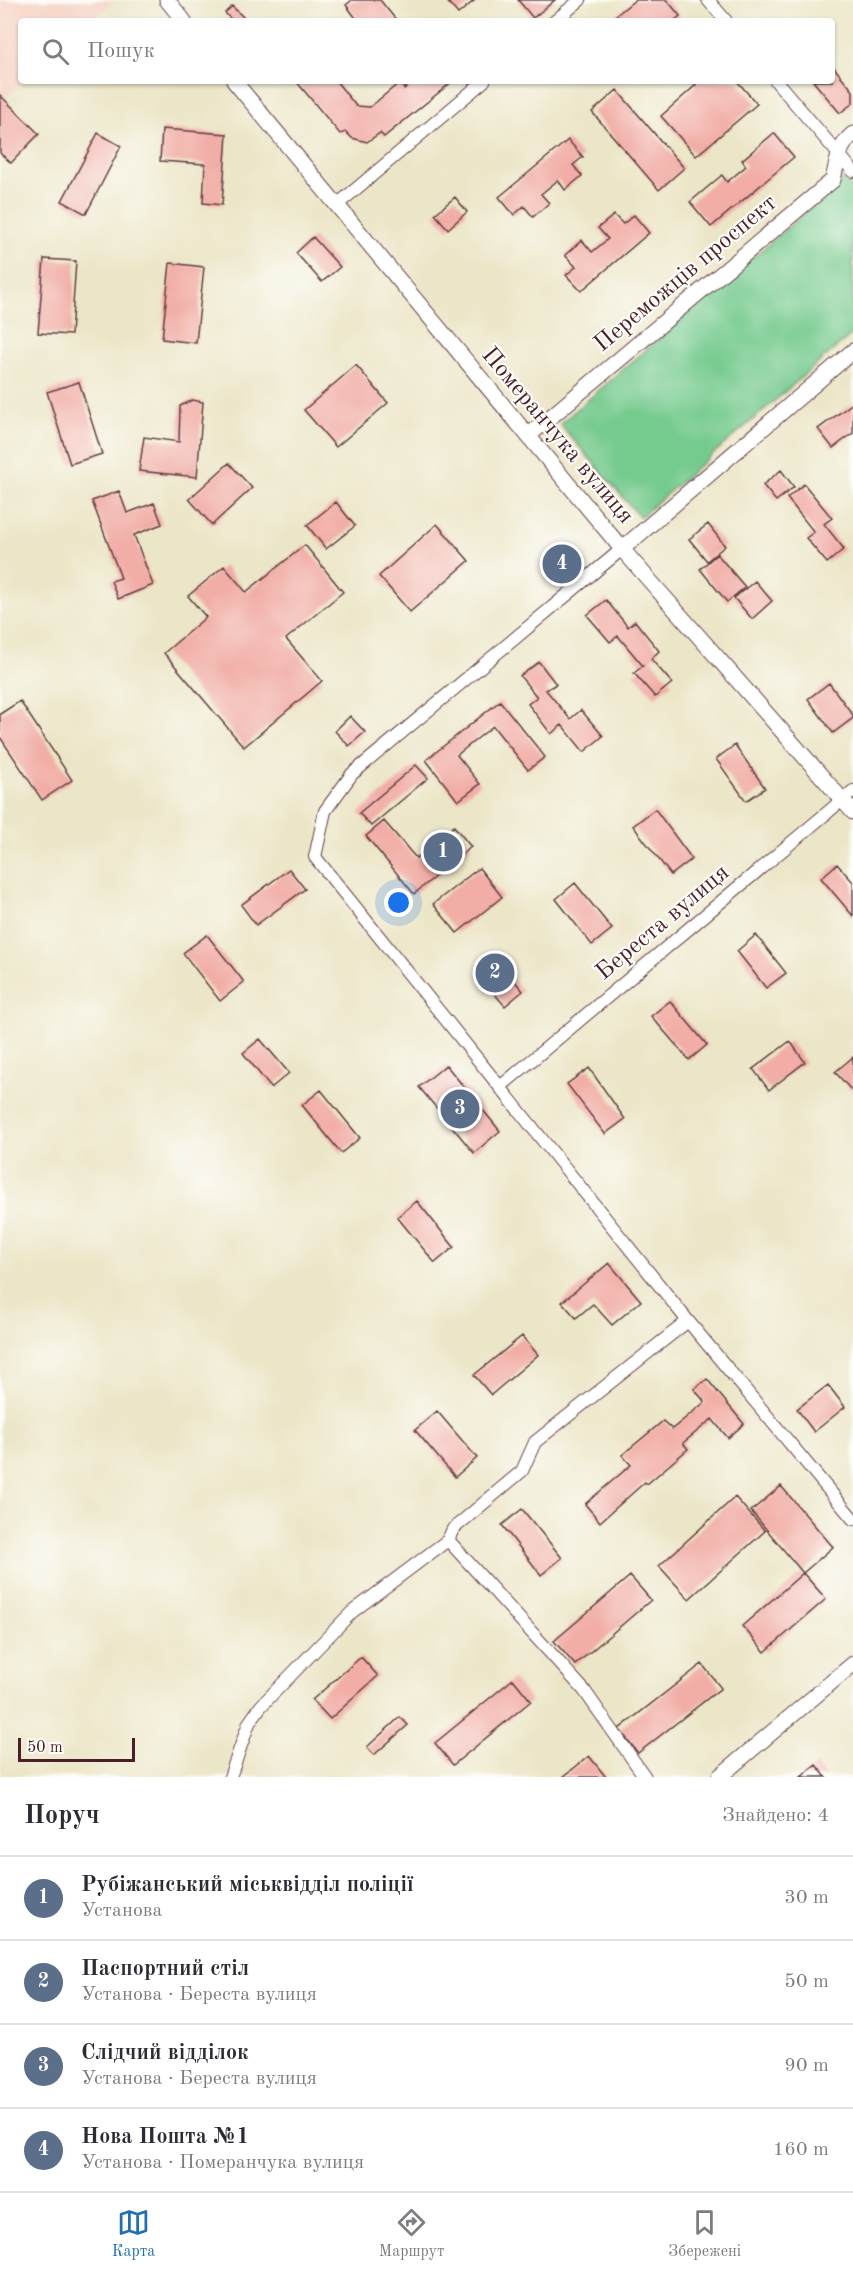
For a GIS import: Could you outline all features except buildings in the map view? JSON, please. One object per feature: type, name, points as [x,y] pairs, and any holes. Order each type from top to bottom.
[{"type":"street","points":[[167,0],[182,18]]},
{"type":"street","points":[[559,18],[580,0]]},
{"type":"street","points":[[708,0],[723,18]]},
{"type":"street","name":"Померанчука вулиця","points":[[236,84],[622,549],[848,796],[853,812]]},
{"type":"street","points":[[337,206],[480,84]]},
{"type":"street","points":[[779,84],[853,171]]},
{"type":"street","name":"Переможців проспект","points":[[528,436],[833,180],[839,153],[847,139],[853,134]]},
{"type":"street","points":[[853,351],[622,549],[352,774],[325,811],[315,857],[688,1321],[853,1519]]},
{"type":"street","name":"Береста вулиця","points":[[500,1087],[848,796]]},
{"type":"street","points":[[230,1777],[249,1722],[261,1706],[352,1612],[448,1540],[453,1529],[522,1471],[535,1442],[688,1321]]},
{"type":"street","points":[[448,1540],[584,1690],[645,1777]]},
{"type":"street","points":[[719,1777],[853,1664]]},
{"type":"shaded area","points":[[0,0],[114,0],[93,18],[18,18],[18,84],[21,84],[4,99],[0,95]]},
{"type":"green space","points":[[844,179],[853,189],[853,333],[640,517],[560,424]]},
{"type":"place","name":"Нова Пошта №1","points":[[562,564]]},
{"type":"place","name":"Рубіжанський міськвідділ поліції","points":[[443,852]]},
{"type":"place","name":"Паспортний стіл","points":[[495,973]]},
{"type":"place","name":"Слідчий відділок","points":[[460,1109]]}]
